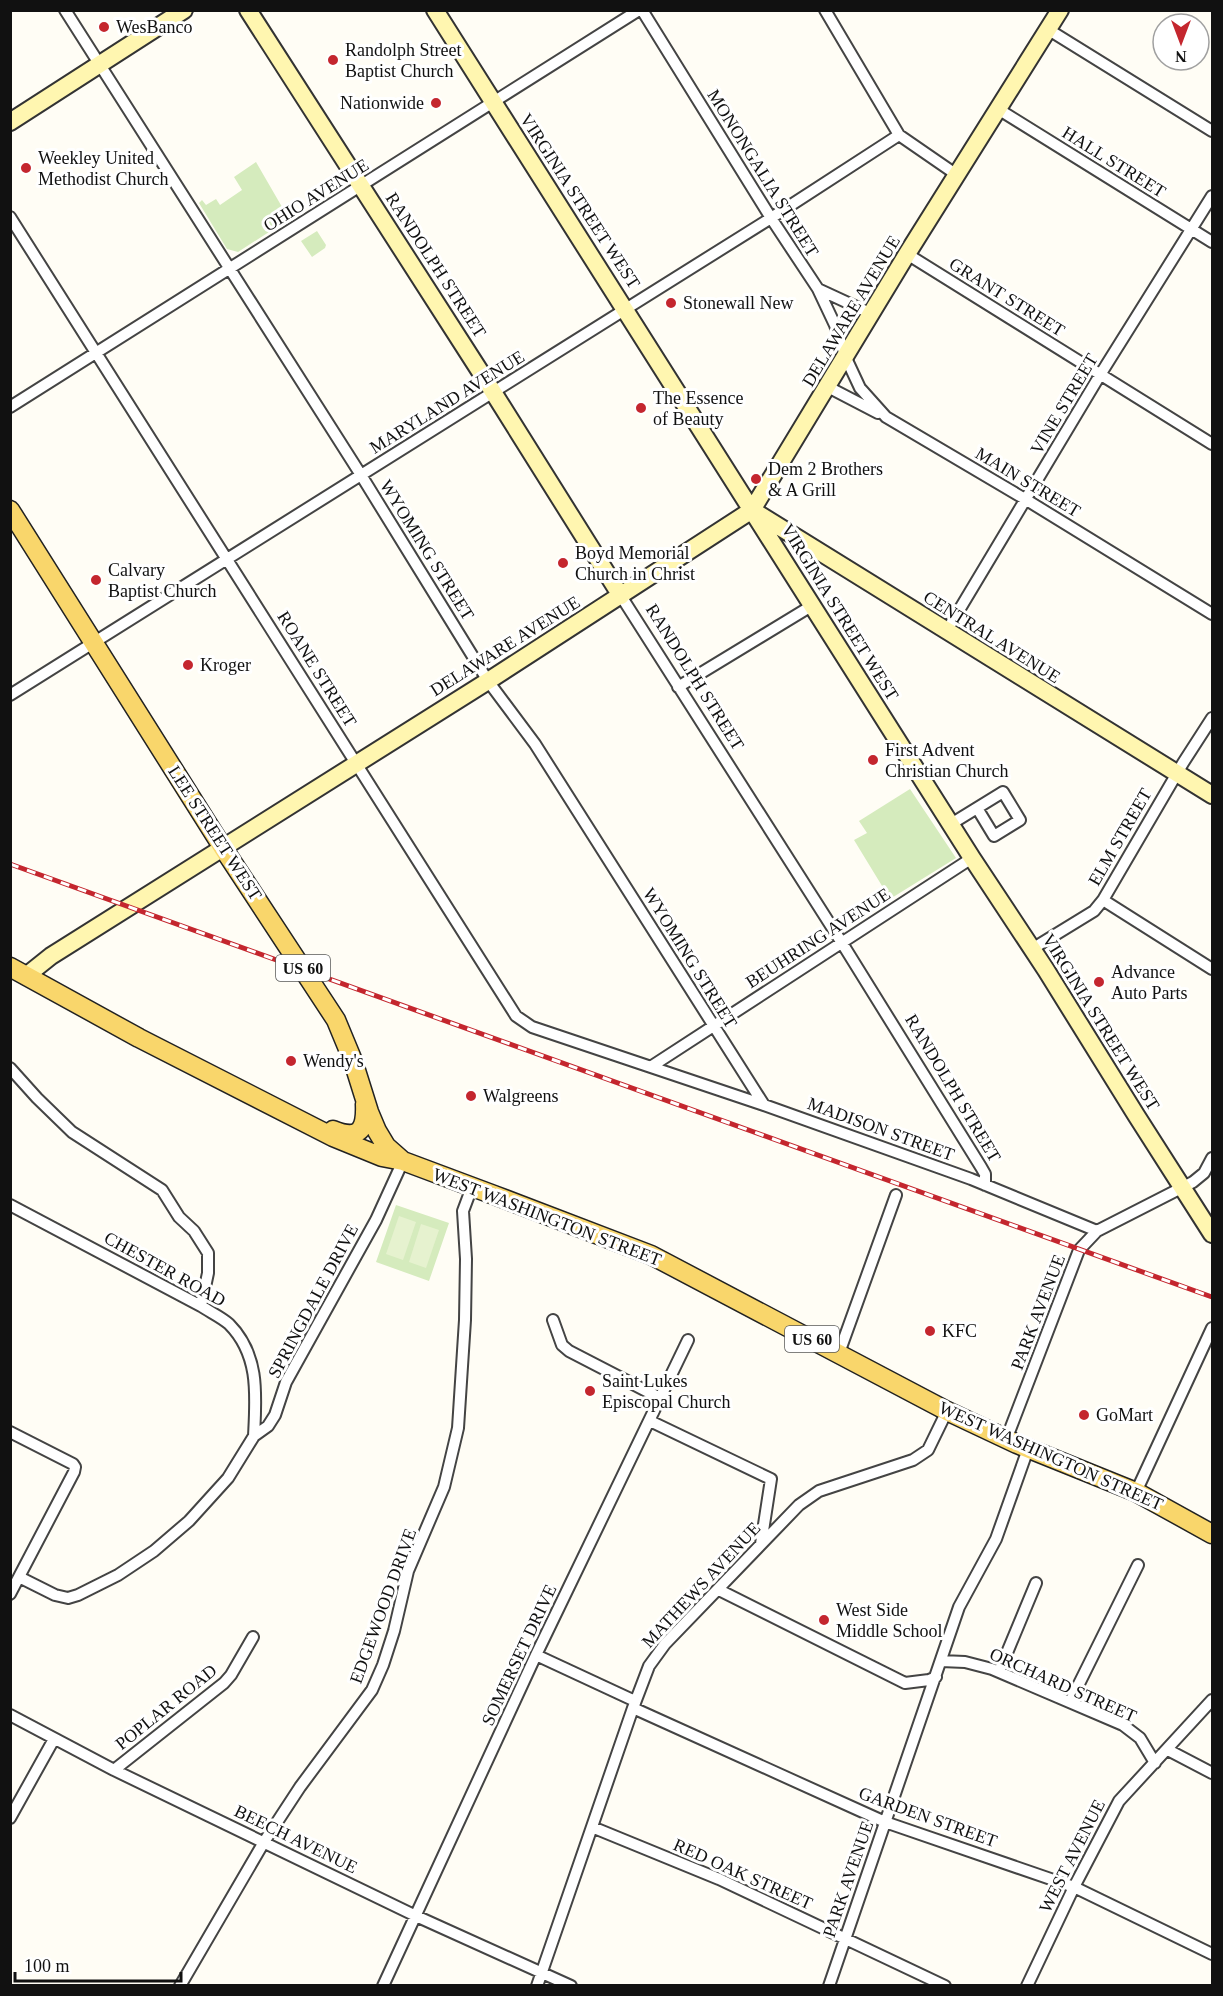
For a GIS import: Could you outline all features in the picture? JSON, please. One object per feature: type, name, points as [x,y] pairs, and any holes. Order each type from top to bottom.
[{"type":"main road","points":[[10,122],[184,10]]},
{"type":"main road","name":"RANDOLPH STREET","points":[[248,10],[494,392],[621,596]]},
{"type":"main road","name":"VIRGINIA STREET WEST","points":[[435,10],[1212,1234]]},
{"type":"main road","name":"DELAWARE AVENUE","points":[[18,972],[51,956],[223,848],[488,681],[752,510],[907,254],[1060,10]]},
{"type":"main road","name":"LEE STREET WEST","points":[[10,510],[223,848],[336,1020],[377,1131],[386,1146],[403,1161]]},
{"type":"main road","name":"CENTRAL AVENUE","points":[[752,510],[1212,795]]},
{"type":"main road","name":"WEST WASHINGTON STREET","points":[[18,972],[138,1038],[333,1137],[382,1157],[403,1161],[651,1255],[947,1411],[1006,1440],[1136,1492],[1212,1534]]},
{"type":"main road","points":[[292,1115],[343,1134],[352,1134],[359,1132],[364,1126],[364,1098]]},
{"type":"street","name":"WYOMING STREET","points":[[65,10],[361,475],[488,681],[535,744],[764,1104]]},
{"type":"street","name":"OHIO AVENUE","points":[[10,406],[640,10]]},
{"type":"street","name":"MONONGALIA STREET","points":[[640,10],[818,289],[835,325],[846,358]]},
{"type":"street","points":[[825,10],[899,135],[957,175]]},
{"type":"street","points":[[1049,30],[1212,131]]},
{"type":"street","name":"HALL STREET","points":[[998,109],[1212,242]]},
{"type":"street","name":"MARYLAND AVENUE","points":[[10,695],[771,218],[899,135]]},
{"type":"street","name":"VINE STREET","points":[[946,632],[1100,375],[1212,195]]},
{"type":"street","name":"ROANE STREET","points":[[10,217],[516,1016],[532,1027],[652,1066]]},
{"type":"street","name":"GRANT STREET","points":[[907,254],[1212,444]]},
{"type":"street","points":[[818,289],[872,314]]},
{"type":"street","name":"MAIN STREET","points":[[846,358],[860,388],[886,417],[1212,614]]},
{"type":"street","points":[[828,387],[886,417]]},
{"type":"street","name":"RANDOLPH STREET","points":[[621,596],[842,943],[981,1167],[985,1174],[986,1185]]},
{"type":"street","points":[[678,687],[813,605]]},
{"type":"street","name":"ELM STREET","points":[[1032,949],[1094,911],[1103,900],[1212,718]]},
{"type":"street","points":[[951,824],[977,808]]},
{"type":"street","name":"BEUHRING AVENUE","points":[[652,1066],[972,858]]},
{"type":"street","points":[[1103,900],[1212,969]]},
{"type":"street","name":"MADISON STREET","points":[[652,1066],[986,1185],[1097,1231]]},
{"type":"street","points":[[10,1068],[36,1098],[72,1132],[162,1190],[179,1217],[194,1232],[208,1253],[208,1273],[201,1306]]},
{"type":"street","name":"PARK AVENUE","points":[[1006,1440],[1079,1250],[1097,1231],[1200,1177],[1212,1158]]},
{"type":"street","name":"SPRINGDALE DRIVE","points":[[19,1577],[55,1595],[68,1598],[78,1595],[118,1575],[154,1551],[189,1521],[228,1478],[254,1436],[268,1426],[275,1415],[286,1382],[371,1230],[403,1161]]},
{"type":"street","name":"EDGEWOOD DRIVE","points":[[180,1986],[264,1842],[300,1787],[372,1690],[383,1665],[394,1631],[408,1571],[444,1487],[458,1428],[465,1320],[463,1211],[472,1188]]},
{"type":"street","points":[[839,1353],[896,1195]]},
{"type":"street","name":"CHESTER ROAD","points":[[10,1204],[227,1322],[241,1338],[251,1360],[256,1387],[254,1436]]},
{"type":"street","points":[[553,1320],[562,1345],[568,1351],[660,1398]]},
{"type":"street","points":[[1136,1492],[1212,1328]]},
{"type":"street","name":"SOMERSET DRIVE","points":[[383,1986],[536,1655],[688,1340]]},
{"type":"street","name":"MATHEWS AVENUE","points":[[537,1986],[649,1666],[665,1644],[799,1505],[819,1491],[913,1460],[928,1450],[947,1411]]},
{"type":"street","points":[[650,1421],[771,1479],[761,1544]]},
{"type":"street","points":[[10,1432],[75,1467],[75,1472],[10,1594]]},
{"type":"street","name":"PARK AVENUE","points":[[829,1986],[959,1607],[996,1539],[1028,1449]]},
{"type":"street","points":[[1070,1702],[1138,1565]]},
{"type":"street","points":[[999,1672],[1036,1584]]},
{"type":"street","points":[[719,1590],[905,1683],[936,1677]]},
{"type":"street","name":"POPLAR ROAD","points":[[114,1770],[224,1683],[253,1637]]},
{"type":"street","name":"GARDEN STREET","points":[[536,1655],[634,1705],[885,1822],[1074,1887],[1212,1954]]},
{"type":"street","name":"ORCHARD STREET","points":[[941,1661],[965,1662],[999,1672],[1130,1729],[1145,1744],[1155,1763]]},
{"type":"street","name":"WEST AVENUE","points":[[1027,1986],[1074,1887],[1119,1801],[1212,1700]]},
{"type":"street","name":"BEECH AVENUE","points":[[10,1715],[114,1770],[416,1916],[571,1986]]},
{"type":"street","points":[[10,1818],[54,1739]]},
{"type":"street","points":[[1168,1750],[1212,1773]]},
{"type":"street","name":"RED OAK STREET","points":[[592,1827],[719,1879],[945,1986]]},
{"type":"green space","points":[[256,162],[289,219],[238,252],[227,249],[199,203],[202,200],[206,205],[216,199],[220,205],[242,190],[234,177]]},
{"type":"green space","points":[[317,231],[326,245],[312,257],[301,241]]},
{"type":"green space","points":[[910,789],[956,858],[890,899],[854,840],[867,833],[859,821]]},
{"type":"green space","points":[[396,1205],[449,1223],[429,1281],[376,1262]]},
{"type":"green space","points":[[399,1216],[416,1222],[403,1260],[386,1254]]},
{"type":"green space","points":[[421,1224],[439,1230],[426,1268],[409,1262]]},
{"type":"railway","points":[[10,864],[1212,1297]]},
{"type":"place","name":"WesBanco","points":[[104,27]]},
{"type":"place","name":"Randolph Street Baptist Church","points":[[333,60]]},
{"type":"place","name":"Nationwide","points":[[436,103]]},
{"type":"place","name":"Weekley United Methodist Church","points":[[26,168]]},
{"type":"place","name":"Stonewall New","points":[[671,303]]},
{"type":"place","name":"The Essence of Beauty","points":[[641,408]]},
{"type":"place","name":"Dem 2 Brothers & A Grill","points":[[756,479]]},
{"type":"place","name":"Boyd Memorial Church in Christ","points":[[563,563]]},
{"type":"place","name":"Calvary Baptist Church","points":[[96,580]]},
{"type":"place","name":"Kroger","points":[[188,665]]},
{"type":"place","name":"First Advent Christian Church","points":[[873,760]]},
{"type":"place","name":"Advance Auto Parts","points":[[1099,982]]},
{"type":"place","name":"Wendy's","points":[[291,1061]]},
{"type":"place","name":"Walgreens","points":[[471,1096]]},
{"type":"place","name":"KFC","points":[[930,1331]]},
{"type":"place","name":"Saint Lukes Episcopal Church","points":[[590,1391]]},
{"type":"place","name":"GoMart","points":[[1084,1415]]},
{"type":"place","name":"West Side Middle School","points":[[824,1620]]}]
